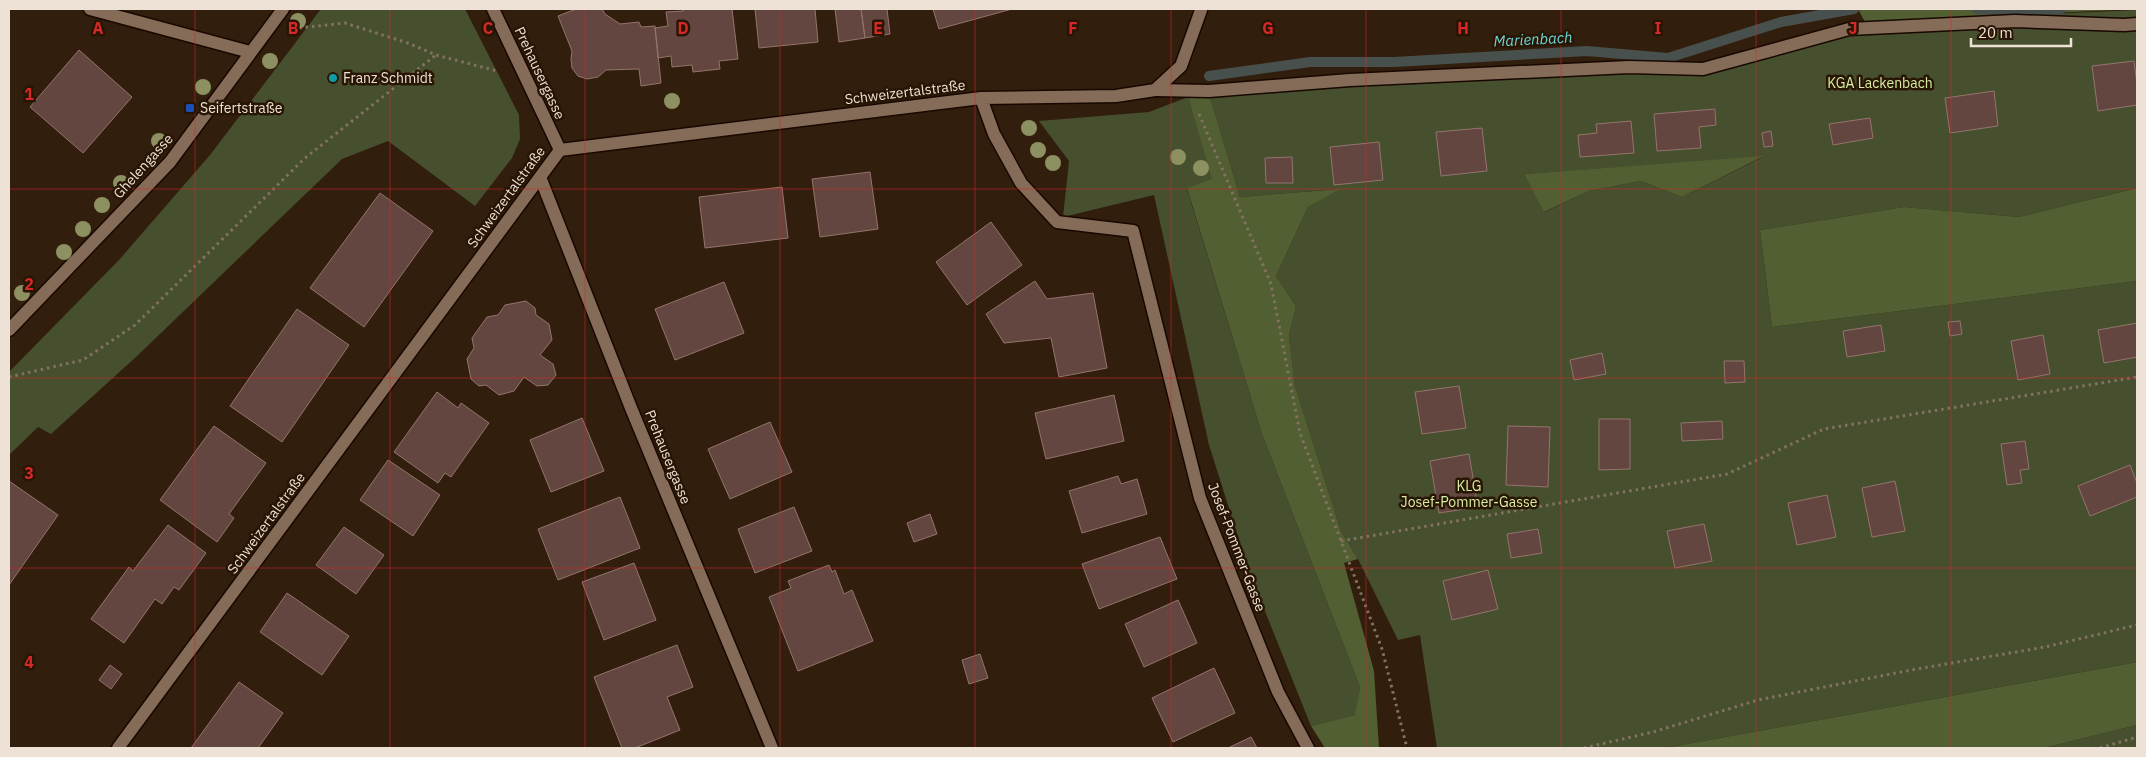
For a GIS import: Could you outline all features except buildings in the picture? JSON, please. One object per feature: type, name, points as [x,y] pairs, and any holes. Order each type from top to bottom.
[{"type":"street","points":[[90,9],[250,52]]},
{"type":"street","name":"Ghelengasse","points":[[9,330],[170,162],[283,9]]},
{"type":"street","name":"Prehausergasse","points":[[493,9],[560,150]]},
{"type":"street","points":[[1155,90],[1181,66],[1200,10]]},
{"type":"street","name":"Schweizertalstraße","points":[[118,748],[560,150],[981,98],[1116,96],[1155,90],[1208,91],[1350,80],[1619,67],[1703,69],[1849,29],[2015,21],[2137,24]]},
{"type":"street","name":"Josef-Pommer-Gasse","points":[[981,98],[994,134],[1021,183],[1057,222],[1133,231],[1200,498],[1278,692],[1308,748]]},
{"type":"street","name":"Prehausergasse","points":[[540,176],[631,408],[772,748]]},
{"type":"path","points":[[263,35],[345,23],[436,55],[501,73],[529,86]]},
{"type":"path","points":[[9,377],[84,360],[135,325],[305,158],[436,55]]},
{"type":"path","points":[[1189,90],[1271,284],[1300,433],[1382,649],[1407,748]]},
{"type":"path","points":[[1341,541],[1727,474],[1824,429],[2137,376]]},
{"type":"path","points":[[1584,748],[1653,732],[1758,700],[1911,670],[2045,647],[2137,625]]},
{"type":"path","points":[[2100,748],[2137,737]]},
{"type":"green space","points":[[321,9],[465,9],[519,115],[520,139],[512,158],[475,206],[388,141],[342,159],[136,357],[51,434],[38,427],[9,455],[9,372],[119,260],[210,155]]},
{"type":"green space","points":[[1858,9],[2137,9],[1865,22]]},
{"type":"green space","points":[[2137,10],[2137,188],[2019,217],[1904,207],[1760,230],[1772,327],[2137,281],[2137,662],[1665,748],[1437,748],[1420,635],[1398,640],[1358,559],[1341,531],[1295,386],[1289,336],[1296,306],[1276,276],[1308,207],[1338,189],[1240,197],[1210,97],[1294,79],[1421,70],[1600,63],[1702,63],[1865,22]],"holes":[[[1763,157],[1682,197],[1641,181],[1589,191],[1545,212],[1524,174]]]},
{"type":"green space","points":[[1188,97],[1213,180],[1187,189],[1262,434],[1360,687],[1356,715],[1311,726],[1250,574],[1209,445],[1154,195],[1063,217],[1069,161],[1039,121],[1149,112]]},
{"type":"green space","points":[[1188,97],[1210,97],[1240,197],[1340,189],[1308,207],[1276,276],[1296,306],[1289,336],[1295,386],[1341,531],[1358,559],[1344,563],[1374,671],[1379,748],[1325,748],[1311,726],[1355,715],[1360,687],[1262,434],[1187,188],[1212,179]]},
{"type":"green space","points":[[1764,156],[1682,197],[1641,181],[1589,191],[1544,212],[1524,174]]},
{"type":"green space","points":[[2137,188],[2137,281],[1772,327],[1760,230],[1904,207],[2019,217]]},
{"type":"green space","points":[[2137,662],[2137,725],[2044,748],[1665,748]]},
{"type":"green space","points":[[2137,725],[2137,748],[2044,748]]},
{"type":"waterway","name":"Marienbach","points":[[1209,76],[1310,62],[1394,62],[1587,51],[1668,58],[1781,22],[1854,9]]},
{"type":"waterway","name":"Marienbach","points":[[1977,9],[2031,11],[2061,9]]},
{"type":"place","name":"Franz Schmidt","points":[[333,78]]},
{"type":"place","name":"Seifertstraße","points":[[190,108]]},
{"type":"park label","name":"KGA Lackenbach","points":[[1880,83]]},
{"type":"park label","name":"KLG Josef-Pommer-Gasse","points":[[1469,494]]}]
